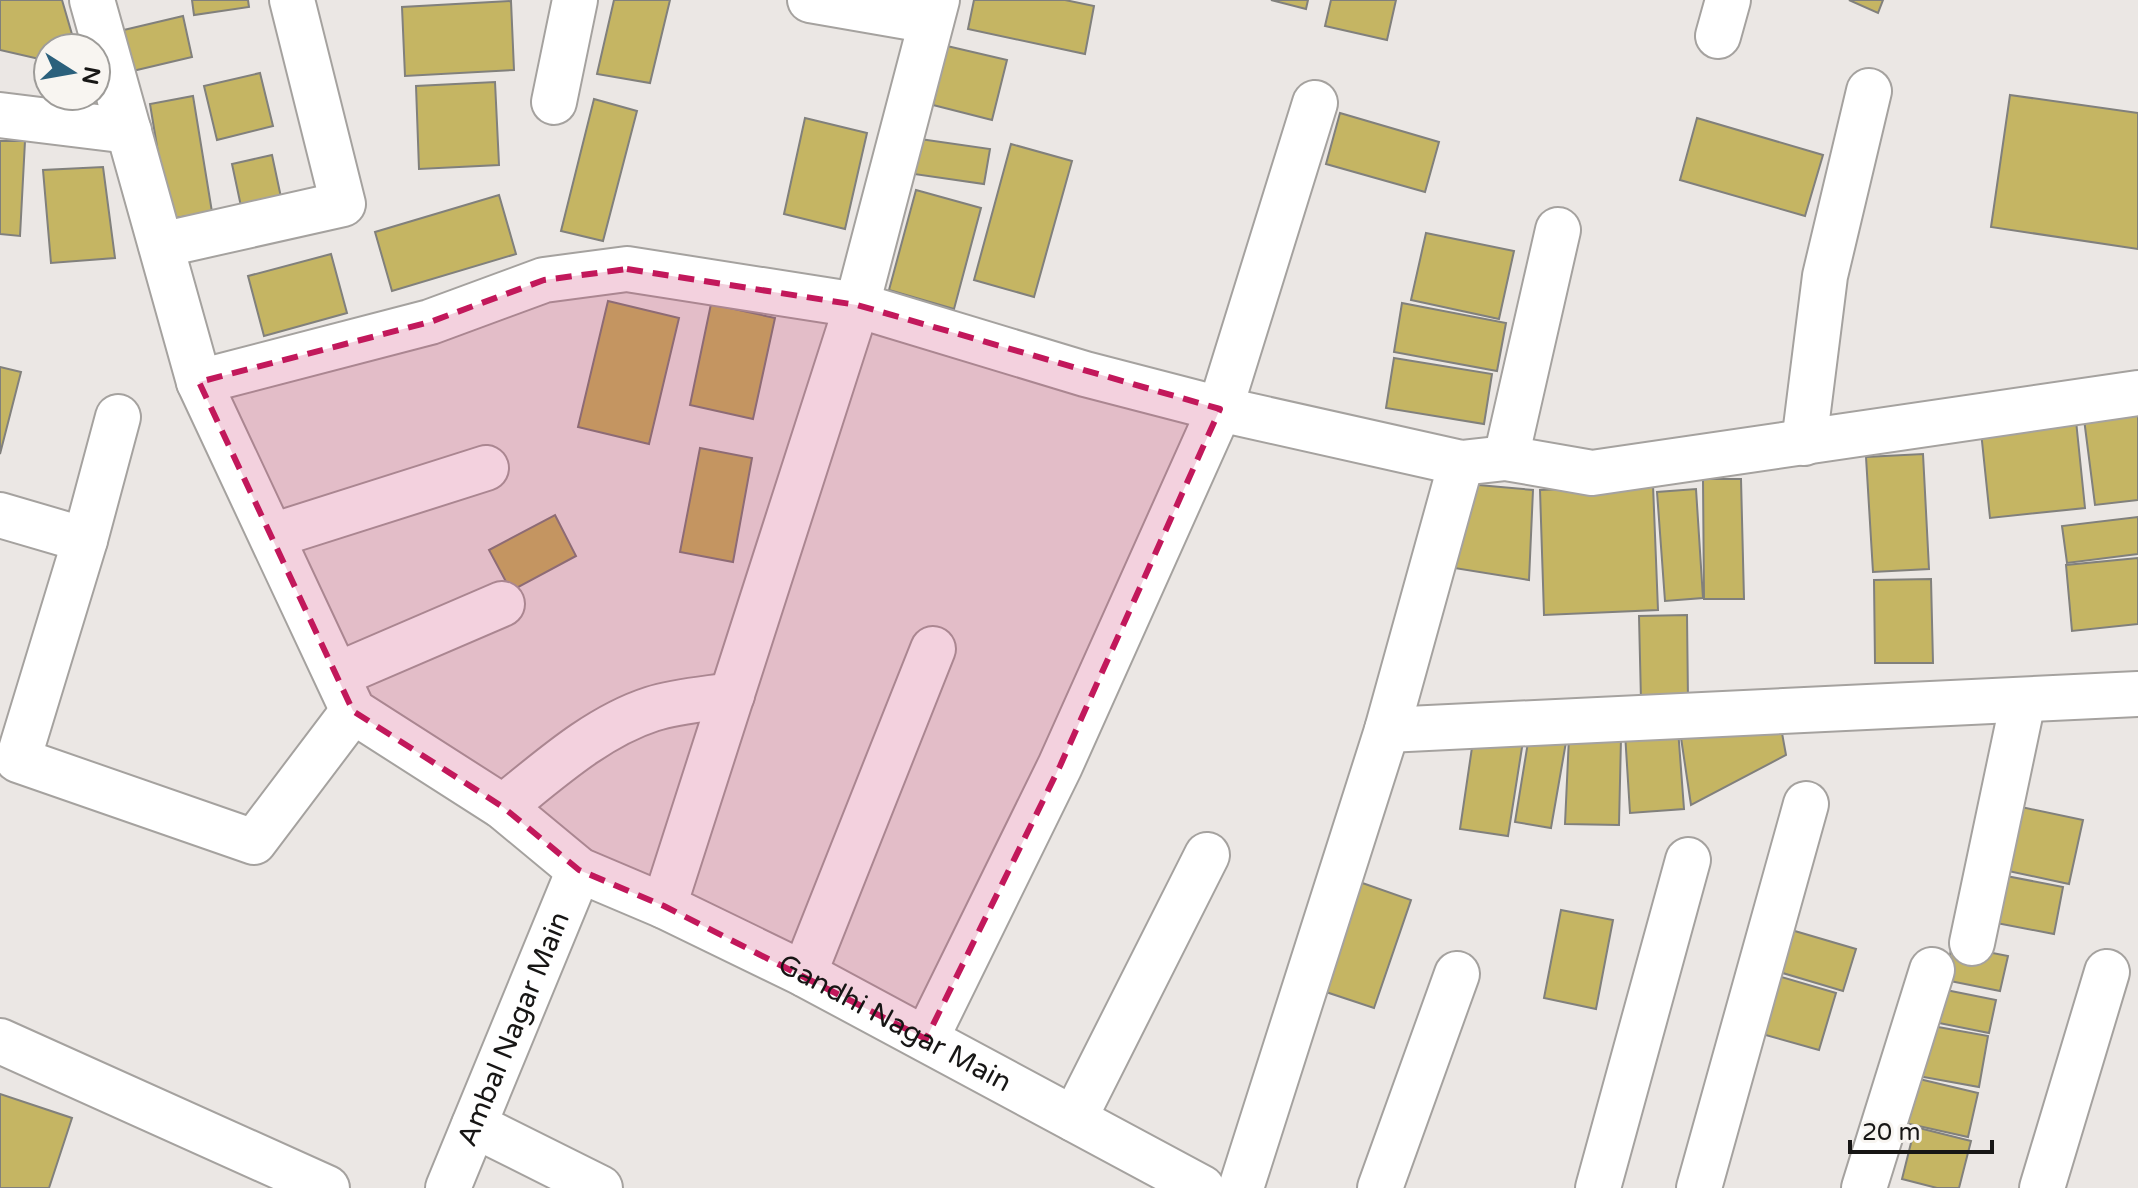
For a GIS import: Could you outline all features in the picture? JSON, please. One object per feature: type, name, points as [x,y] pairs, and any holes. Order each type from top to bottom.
[{"type":"street","points":[[92,0],[199,382],[345,693]]},
{"type":"street","points":[[161,245],[343,204],[292,0]]},
{"type":"street","points":[[554,102],[575,0]]},
{"type":"street","points":[[664,906],[857,305],[934,10],[810,0]]},
{"type":"street","points":[[1804,443],[1825,276],[1869,91]]},
{"type":"street","points":[[926,1039],[1060,766],[1220,409],[1315,103]]},
{"type":"street","points":[[0,115],[129,131]]},
{"type":"street","points":[[1506,458],[1558,230]]},
{"type":"street","points":[[199,382],[430,322],[544,280],[627,269],[857,305],[1085,374],[1220,409],[1461,463],[1506,458],[1592,473],[2138,393]]},
{"type":"street","points":[[118,417],[85,540],[18,760],[254,842],[345,693],[502,604]]},
{"type":"street","points":[[1241,1188],[1387,730],[1461,463]]},
{"type":"street","points":[[272,536],[486,468]]},
{"type":"street","points":[[0,515],[85,540]]},
{"type":"street","points":[[804,974],[933,649]]},
{"type":"street","name":"Gandhi Nagar Main","points":[[345,693],[503,807],[579,870],[664,906],[804,974],[1202,1188]]},
{"type":"street","points":[[1387,730],[2138,694]]},
{"type":"street","points":[[503,807],[566,757],[604,732],[652,709],[732,695]]},
{"type":"street","points":[[1972,943],[2023,701],[2027,701]]},
{"type":"street","points":[[1699,1188],[1806,804]]},
{"type":"street","points":[[1074,1119],[1207,855]]},
{"type":"street","points":[[1598,1188],[1688,860]]},
{"type":"street","name":"Ambal Nagar Main","points":[[448,1188],[579,870]]},
{"type":"street","points":[[1864,1188],[1932,970]]},
{"type":"street","points":[[2042,1188],[2107,972]]},
{"type":"street","points":[[1380,1188],[1457,974]]},
{"type":"street","points":[[0,1041],[327,1188]]},
{"type":"street","points":[[474,1125],[600,1188]]},
{"type":"highlighted area","points":[[627,269],[857,305],[1220,409],[1060,766],[926,1039],[664,906],[579,870],[503,807],[353,711],[199,382],[430,322],[544,280]]},
{"type":"building","points":[[0,0],[62,0],[71,32],[32,32],[32,57],[0,50]]},
{"type":"building","points":[[192,0],[248,0],[249,7],[194,15]]},
{"type":"building","points":[[614,0],[670,0],[650,83],[597,74]]},
{"type":"building","points":[[974,0],[1065,0],[1094,6],[1085,54],[968,29]]},
{"type":"building","points":[[1271,0],[1308,0],[1306,9]]},
{"type":"building","points":[[1331,0],[1396,0],[1387,40],[1325,26]]},
{"type":"building","points":[[1849,0],[1883,0],[1878,13]]},
{"type":"building","points":[[511,1],[514,70],[405,76],[402,7]]},
{"type":"building","points":[[183,16],[192,57],[120,74],[112,33]]},
{"type":"building","points":[[947,46],[1007,60],[992,120],[933,105]]},
{"type":"building","points":[[260,73],[273,126],[217,140],[204,86]]},
{"type":"building","points":[[495,82],[499,165],[419,169],[416,86]]},
{"type":"building","points":[[2010,95],[2138,113],[2138,249],[1991,227]]},
{"type":"building","points":[[193,96],[212,212],[169,219],[150,104]]},
{"type":"building","points":[[594,99],[637,111],[603,241],[561,231]]},
{"type":"building","points":[[1340,113],[1439,142],[1425,192],[1326,164]]},
{"type":"building","points":[[805,118],[867,133],[845,229],[784,214]]},
{"type":"building","points":[[1697,118],[1823,155],[1805,216],[1680,180]]},
{"type":"building","points":[[920,139],[990,149],[984,184],[914,174]]},
{"type":"building","points":[[0,141],[25,141],[20,236],[0,234]]},
{"type":"building","points":[[1011,144],[1072,161],[1034,297],[974,280]]},
{"type":"building","points":[[272,155],[282,202],[242,211],[232,164]]},
{"type":"building","points":[[103,167],[115,258],[51,263],[43,170]]},
{"type":"building","points":[[916,190],[981,208],[954,309],[889,290]]},
{"type":"building","points":[[499,195],[516,254],[392,291],[375,232]]},
{"type":"building","points":[[1426,233],[1514,251],[1499,319],[1411,300]]},
{"type":"building","points":[[331,254],[347,313],[264,336],[248,276]]},
{"type":"building","points":[[608,301],[679,318],[649,444],[578,427]]},
{"type":"building","points":[[1402,303],[1506,323],[1497,371],[1394,352]]},
{"type":"building","points":[[711,304],[775,318],[753,419],[690,405]]},
{"type":"building","points":[[1394,358],[1492,374],[1484,424],[1386,408]]},
{"type":"building","points":[[0,367],[21,372],[0,454]]},
{"type":"building","points":[[2075,411],[2085,508],[1990,518],[1980,422]]},
{"type":"building","points":[[2138,412],[2138,500],[2095,505],[2084,419]]},
{"type":"building","points":[[700,448],[752,458],[733,562],[680,552]]},
{"type":"building","points":[[1923,454],[1929,569],[1873,572],[1866,457]]},
{"type":"building","points":[[1703,479],[1741,479],[1744,599],[1704,599]]},
{"type":"building","points":[[1467,484],[1533,490],[1529,580],[1442,566]]},
{"type":"building","points":[[1653,485],[1658,610],[1544,615],[1540,490]]},
{"type":"building","points":[[1696,489],[1703,598],[1665,601],[1657,492]]},
{"type":"building","points":[[555,515],[576,556],[511,591],[489,550]]},
{"type":"building","points":[[2138,517],[2138,554],[2067,563],[2062,526]]},
{"type":"building","points":[[2138,558],[2138,624],[2072,631],[2066,565]]},
{"type":"building","points":[[1931,579],[1933,663],[1875,663],[1874,580]]},
{"type":"building","points":[[1687,615],[1688,700],[1641,701],[1639,616]]},
{"type":"building","points":[[1780,722],[1786,755],[1691,805],[1680,731]]},
{"type":"building","points":[[1678,729],[1684,809],[1630,813],[1625,733]]},
{"type":"building","points":[[1474,734],[1523,741],[1508,836],[1460,829]]},
{"type":"building","points":[[1529,736],[1566,742],[1551,828],[1515,822]]},
{"type":"building","points":[[1569,737],[1621,738],[1619,825],[1565,824]]},
{"type":"building","points":[[2012,805],[2083,820],[2069,884],[1999,869]]},
{"type":"building","points":[[1996,874],[2063,887],[2054,934],[1986,921]]},
{"type":"building","points":[[1351,879],[1411,900],[1374,1008],[1314,988]]},
{"type":"building","points":[[1561,910],[1613,920],[1596,1009],[1544,998]]},
{"type":"building","points":[[1788,929],[1856,949],[1843,991],[1776,971]]},
{"type":"building","points":[[1952,945],[2008,956],[2000,991],[1945,980]]},
{"type":"building","points":[[1771,974],[1836,993],[1819,1050],[1755,1032]]},
{"type":"building","points":[[1941,989],[1996,1000],[1989,1033],[1934,1022]]},
{"type":"building","points":[[1927,1025],[1988,1036],[1979,1087],[1918,1076]]},
{"type":"building","points":[[1915,1078],[1978,1093],[1968,1137],[1905,1123]]},
{"type":"building","points":[[0,1094],[72,1118],[49,1188],[0,1188]]},
{"type":"building","points":[[1915,1127],[1971,1141],[1959,1188],[1937,1188],[1902,1179]]}]
